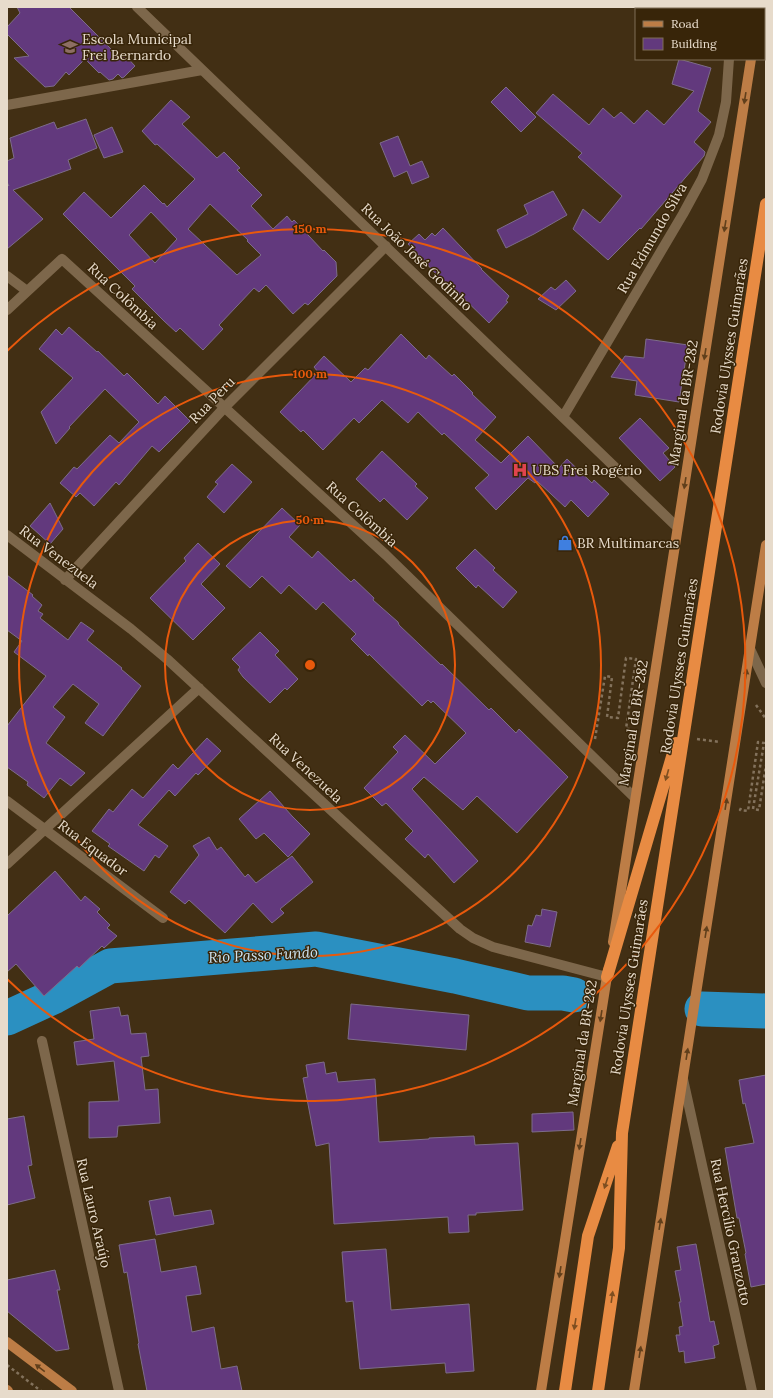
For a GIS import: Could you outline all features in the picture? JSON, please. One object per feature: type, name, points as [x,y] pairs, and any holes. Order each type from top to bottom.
[{"type":"highway","name":"Rodovia Ulysses Guimarães","points":[[598,1391],[619,1248],[622,1133],[766,204]]},
{"type":"highway","points":[[607,977],[690,697]]},
{"type":"highway","name":"Rodovia Ulysses Guimarães","points":[[565,1391],[588,1236],[622,1133]]},
{"type":"main road","name":"Marginal da BR-282","points":[[541,1391],[751,60]]},
{"type":"main road","points":[[634,1391],[766,545]]},
{"type":"main road","points":[[7,1342],[72,1391]]},
{"type":"street","name":"Rua João José Godinho","points":[[138,7],[677,528]]},
{"type":"street","name":"Rua Edmundo Silva","points":[[563,417],[683,214],[702,179],[719,135],[726,102],[729,60]]},
{"type":"street","points":[[7,105],[202,70]]},
{"type":"street","name":"Rua Peru","points":[[65,580],[224,408],[386,246]]},
{"type":"street","name":"Rua Colômbia","points":[[27,291],[62,259],[386,555],[635,798]]},
{"type":"street","points":[[7,276],[27,291],[7,310]]},
{"type":"street","name":"Rua Venezuela","points":[[7,535],[131,629],[199,688],[460,929],[473,938],[492,947],[607,977]]},
{"type":"street","points":[[750,648],[765,678]]},
{"type":"street","points":[[7,864],[199,688]]},
{"type":"street","name":"Rua Equador","points":[[7,801],[163,918]]},
{"type":"street","name":"Rua Lauro Araújo","points":[[42,1041],[120,1391]]},
{"type":"street","name":"Rua Hercílio Granzotto","points":[[683,1079],[752,1391]]},
{"type":"path","points":[[592,756],[600,716],[605,676],[612,677],[607,717],[618,718],[626,658],[636,659],[626,729]]},
{"type":"path","points":[[742,803],[740,810],[748,811],[758,742],[764,743],[753,810],[759,810],[766,765]]},
{"type":"path","points":[[7,1365],[41,1391]]},
{"type":"building","points":[[17,7],[69,7],[118,56],[122,52],[135,66],[124,77],[122,78],[118,74],[113,79],[109,80],[100,72],[99,73],[85,59],[69,75],[66,72],[54,86],[45,87],[14,58],[29,56],[7,34],[7,27],[20,13]]},
{"type":"building","points":[[679,60],[711,68],[698,111],[711,122],[694,142],[705,152],[704,156],[641,229],[640,228],[608,260],[573,229],[583,209],[600,223],[622,196],[578,157],[582,153],[536,113],[553,94],[589,125],[603,108],[614,118],[621,112],[634,124],[647,110],[664,125],[694,91],[672,84]]},
{"type":"building","points":[[506,87],[536,117],[521,132],[491,102]]},
{"type":"building","points":[[171,100],[190,117],[182,124],[217,158],[224,152],[240,168],[237,170],[262,195],[251,206],[273,229],[287,216],[292,222],[294,220],[323,251],[324,250],[336,262],[337,276],[308,305],[305,303],[293,314],[266,285],[259,292],[254,288],[219,325],[223,329],[203,350],[180,328],[176,332],[132,289],[135,286],[63,214],[84,192],[111,218],[144,185],[167,207],[195,179],[157,144],[155,145],[142,131]],"holes":[[[210,204],[248,240],[247,241],[261,255],[237,275],[188,229]],[[151,212],[177,239],[155,263],[129,235]]]},
{"type":"building","points":[[86,119],[97,148],[68,160],[71,169],[13,190],[43,219],[7,249],[7,184],[9,186],[7,182],[7,161],[14,158],[10,138],[54,122],[57,129]]},
{"type":"building","points":[[112,127],[123,152],[104,158],[94,135]]},
{"type":"building","points":[[398,136],[410,166],[422,161],[429,177],[412,184],[407,171],[394,177],[380,143]]},
{"type":"building","points":[[553,191],[567,215],[506,248],[497,230],[528,214],[524,205]]},
{"type":"building","points":[[443,228],[481,269],[509,296],[506,301],[508,302],[489,323],[451,286],[450,288],[408,244],[419,234],[425,240],[432,233],[435,236]]},
{"type":"building","points":[[566,280],[576,291],[556,310],[538,299],[551,287],[555,290]]},
{"type":"building","points":[[69,327],[97,352],[98,351],[124,376],[127,373],[158,404],[165,396],[190,421],[159,452],[152,446],[119,485],[116,482],[94,506],[80,493],[76,497],[60,483],[74,467],[77,469],[110,435],[119,443],[139,422],[105,389],[69,427],[70,428],[56,444],[41,412],[73,378],[39,349],[56,329],[62,335]]},
{"type":"building","points":[[401,334],[426,359],[429,355],[452,376],[454,374],[496,417],[475,440],[501,463],[528,436],[559,468],[567,459],[592,483],[594,480],[609,494],[588,517],[571,500],[565,507],[537,481],[535,483],[528,478],[496,510],[475,488],[489,475],[444,433],[442,435],[418,412],[408,423],[382,400],[359,423],[354,418],[323,450],[303,430],[301,432],[280,412],[318,372],[314,367],[324,356],[351,382],[365,368],[368,370]]},
{"type":"building","points":[[646,339],[688,345],[679,402],[635,395],[637,381],[611,377],[625,356],[644,358]]},
{"type":"building","points":[[640,418],[669,448],[663,453],[675,467],[660,481],[619,438]]},
{"type":"building","points":[[382,451],[417,484],[415,486],[428,498],[407,520],[384,498],[380,502],[356,479]]},
{"type":"building","points":[[232,464],[252,482],[224,513],[207,497],[218,484],[215,482]]},
{"type":"building","points":[[50,503],[63,529],[50,544],[30,526]]},
{"type":"building","points":[[282,508],[300,525],[289,537],[312,558],[318,551],[351,582],[354,579],[374,598],[373,600],[398,622],[399,625],[489,710],[491,708],[516,733],[519,729],[568,777],[517,833],[477,796],[463,810],[424,777],[412,789],[478,861],[454,883],[428,854],[425,858],[405,839],[413,831],[386,803],[382,806],[364,788],[398,752],[393,747],[405,735],[435,764],[466,733],[433,701],[431,703],[428,700],[422,706],[369,654],[368,656],[351,639],[356,634],[323,602],[316,610],[289,585],[281,594],[262,576],[250,588],[226,566]]},
{"type":"building","points":[[198,543],[220,564],[201,584],[225,608],[193,640],[150,598],[186,561],[184,558]]},
{"type":"building","points":[[475,549],[495,568],[493,570],[517,592],[503,608],[478,585],[476,588],[456,568]]},
{"type":"building","points":[[7,575],[33,595],[32,596],[42,605],[38,611],[43,614],[40,618],[68,640],[81,622],[94,631],[87,640],[122,668],[121,669],[141,686],[103,736],[85,723],[99,704],[73,684],[53,707],[65,717],[46,743],[85,773],[71,786],[60,778],[44,798],[27,785],[28,782],[7,767],[7,726],[46,676],[14,652],[22,641],[7,630]]},
{"type":"building","points":[[260,632],[279,651],[275,655],[298,679],[287,690],[285,688],[270,703],[243,677],[238,670],[240,667],[232,659]]},
{"type":"building","points":[[207,738],[221,751],[198,775],[196,773],[175,796],[169,790],[138,825],[168,846],[159,858],[155,855],[144,871],[108,846],[110,844],[92,831],[109,809],[113,812],[132,789],[143,798],[173,764],[178,769]]},
{"type":"building","points":[[270,791],[310,834],[288,857],[264,833],[256,839],[239,819]]},
{"type":"building","points":[[209,837],[217,850],[221,847],[245,877],[248,874],[256,883],[292,856],[313,882],[280,909],[284,913],[272,923],[253,903],[225,933],[189,900],[185,904],[170,892],[199,855],[193,846]]},
{"type":"building","points":[[55,871],[81,901],[85,896],[100,909],[97,912],[110,925],[107,928],[117,936],[104,948],[102,946],[79,968],[77,966],[44,996],[16,964],[7,972],[7,916]]},
{"type":"building","points":[[542,909],[557,912],[550,947],[525,942],[528,925],[532,926],[536,915],[541,916]]},
{"type":"building","points":[[351,1004],[469,1015],[466,1050],[348,1039]]},
{"type":"building","points":[[119,1007],[121,1016],[128,1015],[131,1034],[146,1033],[149,1056],[141,1057],[145,1090],[158,1089],[160,1123],[118,1126],[117,1137],[89,1138],[89,1102],[119,1101],[114,1061],[77,1065],[74,1042],[94,1039],[90,1011]]},
{"type":"building","points":[[324,1062],[326,1074],[336,1072],[338,1082],[375,1079],[379,1142],[474,1136],[475,1145],[518,1143],[523,1210],[476,1213],[476,1215],[468,1215],[469,1232],[449,1233],[448,1217],[334,1224],[329,1143],[316,1146],[303,1078],[308,1077],[306,1065]]},
{"type":"building","points":[[766,1075],[766,1284],[751,1287],[746,1253],[739,1218],[737,1218],[725,1148],[754,1143],[745,1103],[743,1104],[739,1080]]},
{"type":"building","points":[[573,1112],[574,1130],[532,1132],[532,1114]]},
{"type":"building","points":[[24,1116],[32,1165],[28,1166],[35,1198],[7,1205],[7,1119]]},
{"type":"building","points":[[170,1197],[174,1216],[211,1210],[214,1224],[156,1235],[149,1201]]},
{"type":"building","points":[[155,1239],[161,1272],[196,1266],[201,1294],[186,1296],[192,1332],[214,1327],[221,1369],[237,1366],[242,1391],[147,1391],[127,1272],[124,1273],[119,1245]]},
{"type":"building","points":[[696,1244],[710,1322],[714,1321],[719,1344],[713,1346],[715,1358],[685,1363],[684,1351],[679,1352],[676,1335],[680,1335],[679,1327],[683,1326],[679,1302],[681,1302],[675,1271],[681,1270],[677,1247]]},
{"type":"building","points":[[386,1249],[391,1310],[469,1304],[474,1371],[446,1373],[445,1363],[360,1369],[353,1301],[346,1302],[342,1252]]},
{"type":"building","points":[[55,1270],[60,1290],[57,1290],[69,1349],[56,1351],[7,1311],[7,1280]]},
{"type":"waterway","name":"Rio Passo Fundo","points":[[7,1018],[55,996],[110,966],[316,949],[455,976],[528,993],[563,993],[574,995]]},
{"type":"waterway","name":"Rio Passo Fundo","points":[[702,1009],[766,1011]]},
{"type":"place","name":"Escola Municipal Frei Bernardo","points":[[70,47]]},
{"type":"place","name":"UBS Frei Rogério","points":[[520,470]]},
{"type":"place","name":"BR Multimarcas","points":[[565,543]]}]
